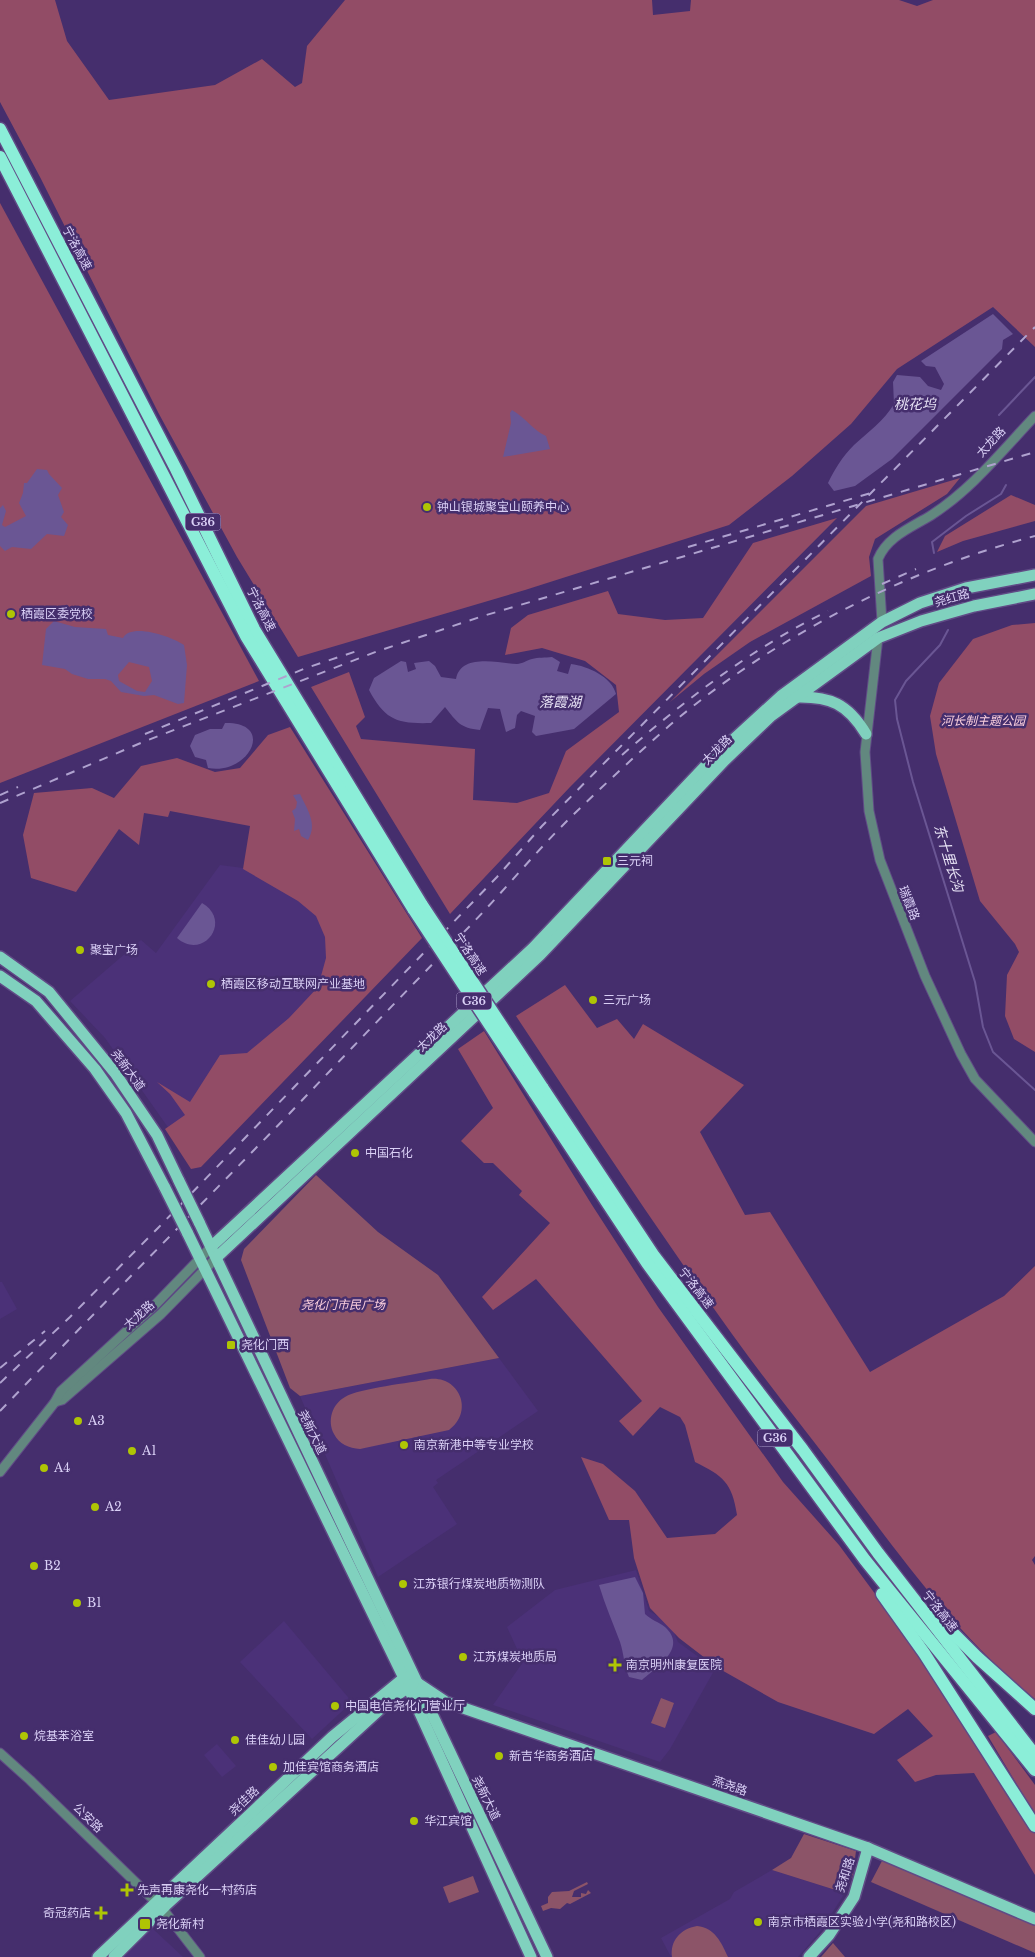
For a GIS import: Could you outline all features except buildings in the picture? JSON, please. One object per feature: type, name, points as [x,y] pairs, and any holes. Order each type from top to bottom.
[{"type":"highway","name":"宁洛高速","points":[[0,128],[176,469],[254,629],[418,908]]},
{"type":"highway","name":"宁洛高速","points":[[0,158],[246,636],[418,908],[538,1090],[646,1263],[871,1568],[1035,1770]]},
{"type":"highway","name":"宁洛高速","points":[[538,1090],[654,1256],[803,1450],[878,1553],[1035,1755]]},
{"type":"highway","points":[[803,1450],[864,1521],[941,1622],[1035,1709]]},
{"type":"highway","points":[[832,1514],[878,1588],[924,1653],[997,1764],[1035,1826]]},
{"type":"main road","name":"尧红路","points":[[882,622],[920,603],[966,588],[1035,575]]},
{"type":"main road","name":"尧红路","points":[[878,638],[921,621],[974,606],[1035,594]]},
{"type":"main road","name":"太龙路","points":[[217,1257],[540,955],[725,760],[770,716],[878,638],[882,622]]},
{"type":"main road","name":"太龙路","points":[[212,1246],[533,948],[711,760],[746,726],[781,696],[882,622]]},
{"type":"main road","points":[[796,697],[816,697],[834,702],[857,720],[866,734]]},
{"type":"main road","name":"尧新大道","points":[[0,957],[49,992],[115,1073],[156,1135],[212,1246],[410,1683],[531,1957]]},
{"type":"main road","name":"尧新大道","points":[[0,976],[36,1001],[95,1069],[126,1113],[547,1957]]},
{"type":"main road","name":"燕尧路","points":[[410,1683],[446,1702],[868,1848],[1035,1919]]},
{"type":"main road","name":"尧佳路","points":[[98,1957],[159,1905],[332,1737],[410,1683]]},
{"type":"main road","name":"尧和路","points":[[810,1957],[829,1935],[854,1897],[868,1848]]},
{"type":"main road","name":"尧佳路","points":[[114,1957],[159,1905]]},
{"type":"street","name":"太龙路","points":[[882,622],[878,560],[881,551],[901,533],[944,506],[969,486],[1035,416]]},
{"type":"street","name":"瑞霞路","points":[[878,638],[866,734],[867,792],[875,843],[887,881],[925,976],[946,1024],[975,1079],[1035,1142]]},
{"type":"street","name":"太龙路","points":[[0,1472],[55,1402],[61,1391],[155,1305],[199,1257],[212,1246]]},
{"type":"street","name":"太龙路","points":[[55,1402],[62,1400],[161,1314],[217,1257]]},
{"type":"street","name":"公安路","points":[[0,1753],[159,1905],[200,1957]]},
{"type":"shaded area","name":"栖霞区移动互联网产业基地","points":[[220,865],[251,869],[300,899],[347,946],[351,966],[172,1133],[105,1038],[70,1001],[141,940],[156,953]]},
{"type":"shaded area","points":[[0,1282],[2,1282],[17,1309],[0,1319]]},
{"type":"shaded area","name":"南京新港中等专业学校","points":[[499,1358],[538,1411],[436,1480],[438,1483],[433,1487],[457,1524],[378,1577],[300,1396]]},
{"type":"shaded area","name":"南京明州康复医院","points":[[636,1570],[649,1611],[661,1618],[673,1630],[678,1642],[715,1669],[670,1749],[660,1762],[493,1705],[523,1662],[507,1627],[555,1590]]},
{"type":"shaded area","points":[[284,1621],[352,1702],[312,1739],[240,1662]]},
{"type":"shaded area","points":[[217,1744],[236,1766],[222,1777],[204,1755]]},
{"type":"shaded area","name":"南京市栖霞区实验小学(尧和路校区)","points":[[772,1870],[845,1893],[819,1933],[798,1957],[671,1957],[661,1938],[730,1899],[734,1892]]},
{"type":"shaded area","points":[[152,1928],[183,1957],[124,1957]]},
{"type":"green space","points":[[0,0],[55,0],[67,41],[109,100],[215,85],[262,59],[295,87],[302,83],[307,46],[345,0],[652,0],[653,15],[690,11],[691,0],[899,0],[917,6],[933,0],[1035,0],[1035,347],[993,307],[897,369],[851,424],[792,476],[729,525],[525,590],[298,657],[237,557],[159,414],[40,177],[0,102]]},
{"type":"green space","points":[[0,203],[259,681],[0,783]]},
{"type":"green space","points":[[960,478],[947,494],[875,539],[869,557],[871,576],[750,642],[704,674],[670,702],[866,506]]},
{"type":"green space","points":[[1011,495],[1035,505],[1035,521],[963,541],[937,552],[945,536]]},
{"type":"green space","points":[[837,518],[570,787],[450,914],[311,687],[349,672],[365,717],[356,726],[361,739],[475,749],[473,800],[517,803],[549,793],[566,751],[619,712],[616,685],[585,661],[542,648],[505,655],[511,628],[528,615],[608,591],[618,614],[665,620],[703,618],[753,543]]},
{"type":"green space","name":"河长制主题公园","points":[[1035,623],[1035,1052],[1014,1039],[1005,1016],[1007,975],[1019,952],[1015,944],[980,901],[936,754],[930,716],[939,683],[973,639],[1012,625]]},
{"type":"green space","points":[[290,727],[422,938],[201,1167],[191,1169],[165,1129],[185,1115],[170,1094],[157,1082],[190,1102],[220,1055],[247,1053],[289,1018],[318,987],[326,958],[325,937],[316,916],[298,901],[243,869],[250,826],[170,811],[168,817],[144,813],[139,845],[119,829],[76,892],[31,878],[23,835],[34,793],[92,788],[114,798],[141,766],[177,758],[215,772],[240,768],[268,735]]},
{"type":"green space","points":[[565,985],[597,1028],[617,1019],[634,1039],[643,1024],[744,1085],[700,1132],[745,1215],[770,1212],[870,1372],[1004,1296],[1035,1266],[1035,1556],[1032,1560],[1035,1565],[1035,1699],[978,1647],[927,1590],[757,1368],[649,1216],[516,1016]]},
{"type":"green space","points":[[484,1031],[658,1307],[783,1482],[839,1545],[929,1667],[1035,1832],[1035,1875],[974,1773],[936,1775],[915,1782],[897,1760],[933,1736],[908,1709],[874,1734],[778,1702],[718,1668],[679,1638],[650,1608],[634,1558],[629,1520],[609,1520],[581,1457],[603,1464],[635,1491],[667,1538],[715,1534],[737,1515],[735,1504],[725,1481],[695,1462],[685,1425],[680,1417],[660,1407],[633,1436],[619,1421],[642,1401],[536,1279],[493,1310],[482,1297],[550,1223],[519,1195],[522,1191],[493,1163],[484,1163],[461,1141],[493,1108],[458,1049]]},
{"type":"green space","name":"尧化门市民广场","points":[[316,1175],[378,1232],[438,1275],[499,1358],[300,1396],[290,1388],[241,1260],[244,1249]]},
{"type":"green space","points":[[430,1379],[449,1383],[456,1389],[460,1397],[462,1405],[461,1414],[457,1423],[449,1430],[360,1449],[345,1445],[334,1434],[331,1424],[332,1413],[337,1404],[345,1397],[373,1388]]},
{"type":"green space","points":[[661,1698],[674,1703],[665,1728],[651,1723]]},
{"type":"green space","points":[[996,1732],[1035,1785],[1035,1815],[988,1736]]},
{"type":"green space","points":[[804,1834],[856,1851],[853,1874],[845,1893],[772,1870],[791,1858]]},
{"type":"green space","points":[[883,1859],[1035,1925],[1035,1953],[871,1882]]},
{"type":"green space","points":[[473,1876],[479,1892],[449,1903],[443,1887]]},
{"type":"green space","points":[[587,1882],[588,1884],[574,1891],[572,1897],[581,1897],[581,1893],[586,1894],[588,1890],[591,1893],[570,1904],[567,1903],[560,1909],[551,1908],[543,1911],[541,1906],[548,1903],[548,1897],[552,1892],[569,1891]]},
{"type":"green space","points":[[697,1926],[703,1927],[717,1937],[728,1957],[672,1957],[673,1946],[677,1937],[686,1930]]},
{"type":"green space","points":[[833,1943],[845,1957],[821,1957]]},
{"type":"water","name":"桃花坞","points":[[993,314],[1013,334],[1003,340],[1002,349],[892,459],[855,486],[834,491],[828,483],[839,463],[854,445],[881,421],[894,404],[893,382],[897,375],[920,377],[928,386],[941,390],[944,384],[935,367],[926,366],[921,361]]},
{"type":"water","points":[[512,410],[546,436],[550,449],[503,457]]},
{"type":"water","points":[[37,469],[47,470],[62,488],[58,495],[64,512],[61,517],[68,525],[64,536],[47,534],[31,549],[12,547],[5,551],[0,546],[0,508],[3,505],[6,511],[2,525],[5,527],[26,516],[19,503],[24,483],[27,483]]},
{"type":"water","points":[[54,621],[75,627],[106,629],[108,635],[123,638],[127,633],[143,631],[162,635],[179,642],[184,645],[187,665],[184,703],[178,704],[154,695],[144,696],[121,692],[111,681],[88,679],[72,674],[65,669],[42,665],[46,629]],"holes":[[[129,662],[149,667],[152,681],[145,692],[137,691],[119,681],[118,675]]]},
{"type":"water","name":"落霞湖","points":[[552,657],[560,662],[557,671],[568,674],[571,664],[585,667],[598,673],[610,682],[616,694],[574,729],[536,736],[532,732],[535,716],[521,711],[517,715],[515,728],[506,732],[500,709],[488,708],[480,730],[463,726],[445,707],[431,723],[401,721],[387,714],[369,690],[374,678],[401,661],[406,662],[408,672],[416,669],[414,663],[429,661],[435,666],[441,677],[456,679],[459,671],[472,663],[491,661],[517,664],[534,658]]},
{"type":"water","points":[[225,723],[241,725],[250,731],[253,739],[251,748],[245,757],[235,764],[222,768],[208,768],[206,760],[195,757],[190,746],[195,735],[210,729],[222,729]]},
{"type":"water","points":[[300,794],[312,822],[311,834],[308,840],[301,836],[299,829],[294,831],[295,819],[292,811],[296,808],[297,802],[293,795]]},
{"type":"water","points":[[202,903],[211,911],[215,919],[215,928],[205,942],[196,945],[187,944],[177,938]]},
{"type":"water","points":[[635,1577],[643,1593],[645,1614],[665,1627],[671,1635],[673,1642],[672,1650],[668,1656],[642,1680],[629,1677],[620,1642],[599,1585]]},
{"type":"waterway","name":"东十里长沟","points":[[999,415],[1035,377]]},
{"type":"waterway","name":"东十里长沟","points":[[934,553],[932,542],[966,516],[1001,494],[1006,485]]},
{"type":"waterway","name":"东十里长沟","points":[[948,630],[940,645],[906,681],[895,700],[897,719],[913,782],[975,982],[983,1027],[993,1052],[1035,1090]]},
{"type":"railway","points":[[0,1383],[70,1317],[158,1228],[497,877],[542,826],[1035,327]]},
{"type":"railway","points":[[0,803],[143,742],[378,651],[483,616],[1035,452]]},
{"type":"railway","points":[[688,547],[871,493]]},
{"type":"railway","points":[[0,1411],[289,1114],[475,920],[559,829],[609,780],[670,725],[752,663],[842,611],[889,588],[937,568],[1035,536]]},
{"type":"railway","points":[[882,584],[916,569]]},
{"type":"railway","points":[[622,755],[670,714],[720,676],[773,641],[828,611]]},
{"type":"railway","points":[[145,734],[306,668],[357,651]]},
{"type":"railway","points":[[0,795],[18,787]]},
{"type":"railway","points":[[0,1368],[45,1331]]},
{"type":"place","name":"钟山银城聚宝山颐养中心","points":[[427,507]]},
{"type":"place","name":"栖霞区委党校","points":[[11,614]]},
{"type":"place","name":"三元祠","points":[[607,861]]},
{"type":"place","name":"聚宝广场","points":[[80,950]]},
{"type":"place","name":"栖霞区移动互联网产业基地","points":[[211,984]]},
{"type":"place","name":"三元广场","points":[[593,1000]]},
{"type":"place","name":"中国石化","points":[[355,1153]]},
{"type":"place","name":"尧化门西","points":[[231,1345]]},
{"type":"place","name":"A3","points":[[78,1421]]},
{"type":"place","name":"南京新港中等专业学校","points":[[404,1445]]},
{"type":"place","name":"A1","points":[[132,1451]]},
{"type":"place","name":"A4","points":[[44,1468]]},
{"type":"place","name":"A2","points":[[95,1507]]},
{"type":"place","name":"B2","points":[[34,1566]]},
{"type":"place","name":"江苏银行煤炭地质物测队","points":[[403,1584]]},
{"type":"place","name":"B1","points":[[77,1603]]},
{"type":"place","name":"江苏煤炭地质局","points":[[463,1657]]},
{"type":"place","name":"南京明州康复医院","points":[[615,1665]]},
{"type":"place","name":"中国电信尧化门营业厅","points":[[335,1706]]},
{"type":"place","name":"烷基苯浴室","points":[[24,1736]]},
{"type":"place","name":"佳佳幼儿园","points":[[235,1740]]},
{"type":"place","name":"新吉华商务酒店","points":[[499,1756]]},
{"type":"place","name":"加佳宾馆商务酒店","points":[[273,1767]]},
{"type":"place","name":"华江宾馆","points":[[414,1821]]},
{"type":"place","name":"先声再康尧化一村药店","points":[[127,1890]]},
{"type":"place","name":"奇冠药店","points":[[101,1913]]},
{"type":"place","name":"南京市栖霞区实验小学(尧和路校区)","points":[[758,1922]]},
{"type":"place","name":"尧化新村","points":[[145,1924]]}]
